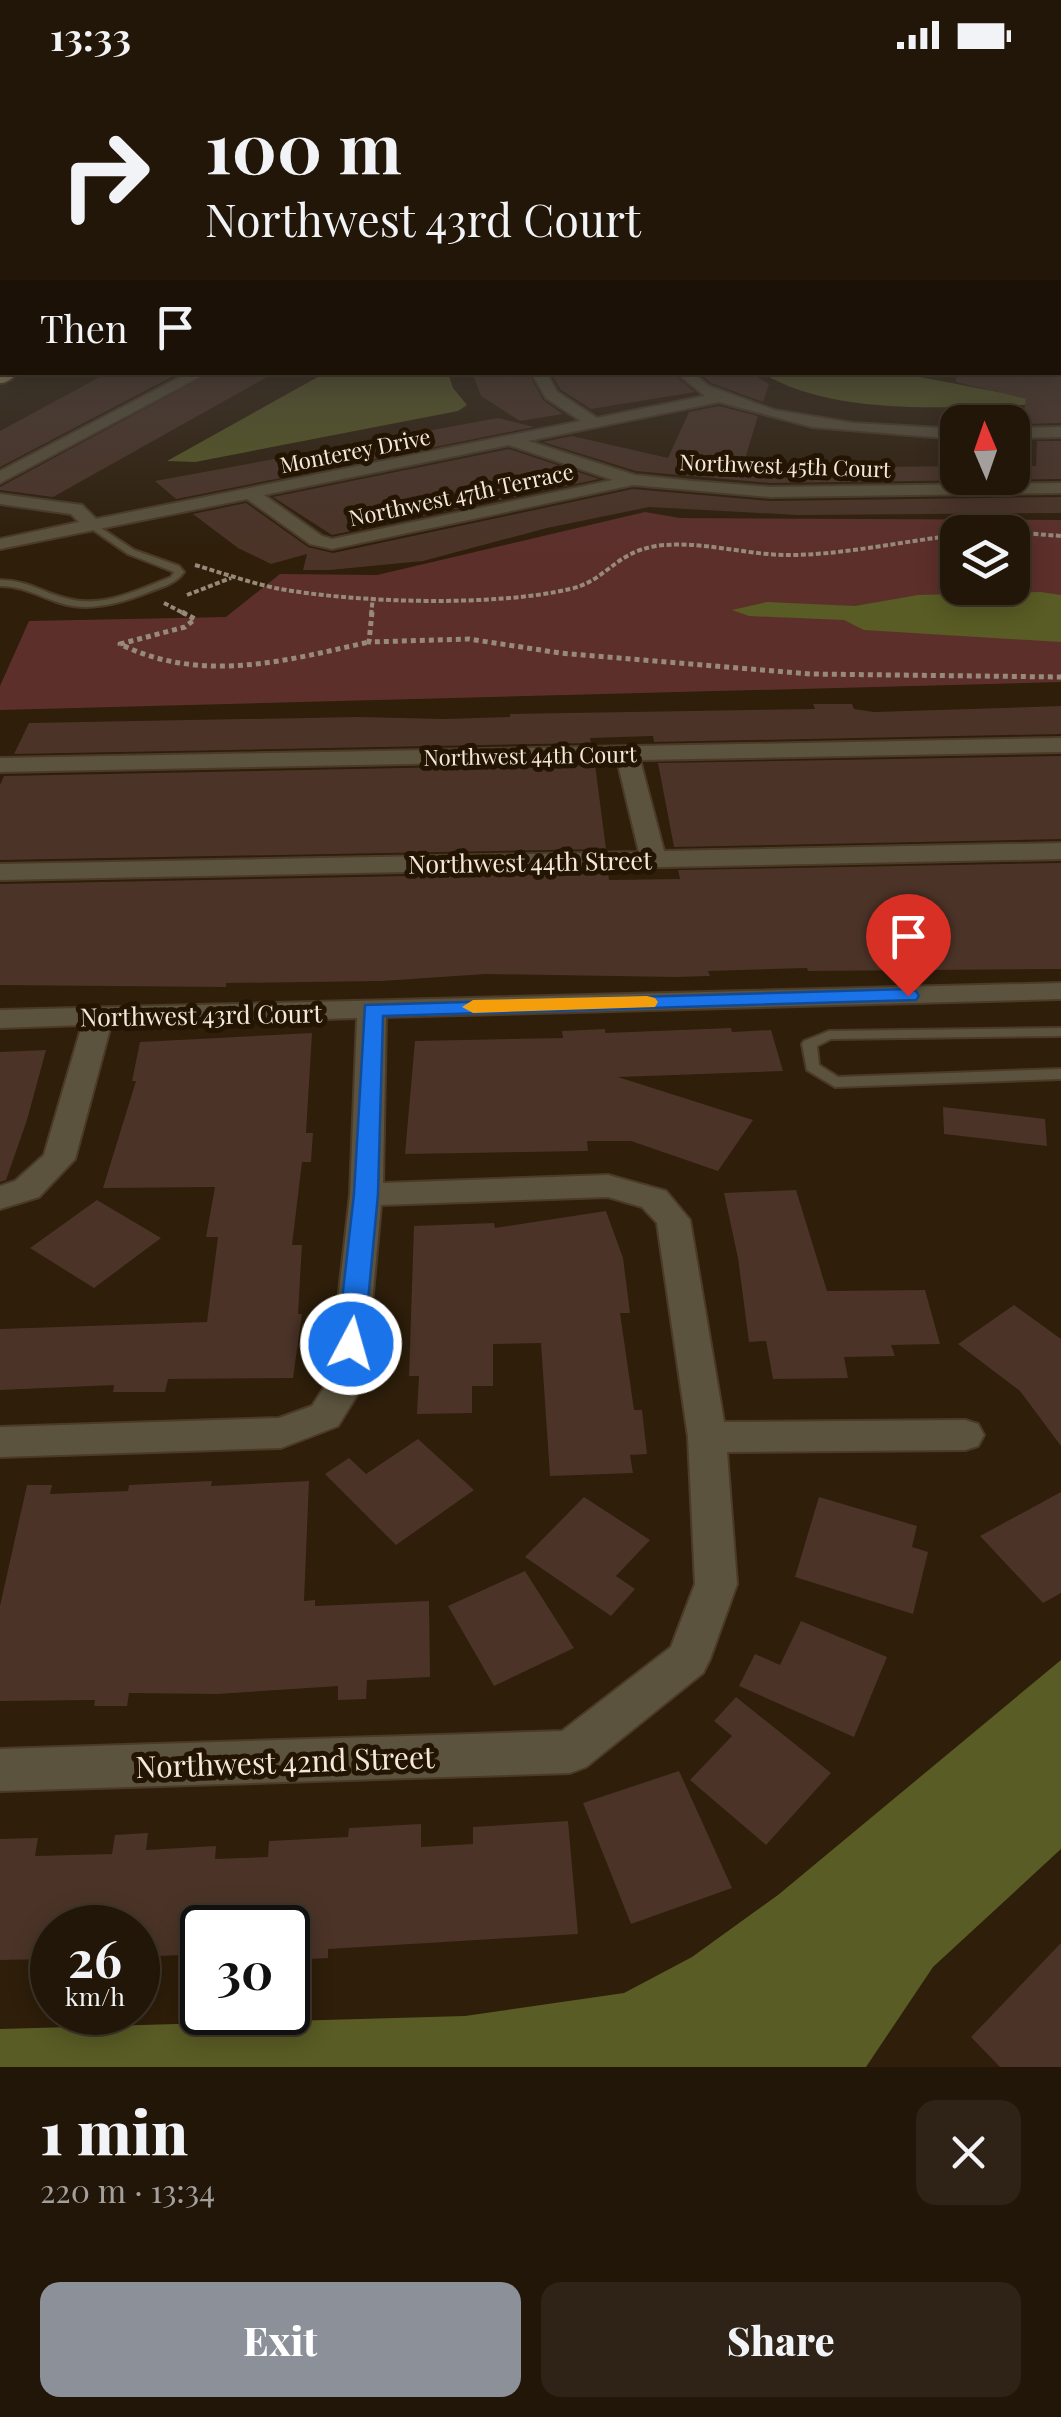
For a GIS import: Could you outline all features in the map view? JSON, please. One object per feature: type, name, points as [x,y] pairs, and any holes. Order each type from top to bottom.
[{"type":"street","points":[[0,478],[196,375]]},
{"type":"street","points":[[540,375],[551,395],[594,423]]},
{"type":"street","points":[[686,375],[717,398],[866,430],[940,433]]},
{"type":"street","name":"Monterey Drive","points":[[0,544],[717,398]]},
{"type":"street","points":[[1054,432],[1061,450]]},
{"type":"street","name":"Northwest 45th Court","points":[[515,442],[634,480],[771,492],[1061,488]]},
{"type":"street","name":"Northwest 47th Terrace","points":[[251,494],[316,540],[332,544],[634,480]]},
{"type":"street","points":[[0,499],[76,509],[92,526]]},
{"type":"street","name":"Northwest 44th Court","points":[[0,765],[1061,746]]},
{"type":"street","points":[[627,753],[654,858]]},
{"type":"street","name":"Northwest 44th Street","points":[[0,872],[1061,851]]},
{"type":"street","name":"Northwest 43rd Court","points":[[0,1018],[1061,992]]},
{"type":"street","points":[[0,1442],[281,1433],[325,1416],[347,1382],[366,1194],[372,1010]]},
{"type":"street","points":[[14,1194],[60,1159],[99,1016]]},
{"type":"street","points":[[366,1194],[608,1186],[654,1199],[673,1220],[707,1436],[965,1435]]},
{"type":"street","name":"Northwest 42nd Street","points":[[0,1770],[570,1752],[688,1659],[716,1584],[707,1436]]},
{"type":"lane","points":[[0,583],[37,586],[67,602],[86,604],[174,579],[176,568],[131,552],[92,526]]},
{"type":"lane","points":[[1061,1032],[829,1035],[809,1044],[812,1067],[835,1082],[1061,1074]]},
{"type":"path","points":[[1030,534],[1061,536]]},
{"type":"path","points":[[192,564],[276,588],[373,598],[486,600],[572,590],[600,578],[607,567],[627,553],[658,546],[679,544],[787,556],[940,537]]},
{"type":"path","points":[[153,606],[231,578]]},
{"type":"path","points":[[369,642],[373,598]]},
{"type":"path","points":[[167,602],[196,619],[185,627],[120,644],[142,658],[220,668],[276,664],[369,642],[469,639],[560,652],[810,674],[1061,677]]},
{"type":"shaded area","points":[[321,375],[449,375],[453,388],[467,405],[458,411],[195,462],[167,461]]},
{"type":"shaded area","points":[[766,375],[909,375],[1061,404],[907,407],[830,398]]},
{"type":"shaded area","points":[[645,512],[680,518],[940,519],[940,605],[1030,605],[1030,520],[1061,520],[1061,682],[0,710],[0,686],[29,621],[226,617],[280,574],[377,575]]},
{"type":"shaded area","points":[[1030,592],[1061,595],[1061,642],[864,630],[844,620],[749,616],[732,610],[767,602],[855,606],[940,594],[940,605],[1030,605]]},
{"type":"shaded area","points":[[1061,1660],[1061,1849],[933,1967],[866,2067],[0,2067],[0,2029],[30,2028],[30,2035],[160,2035],[160,2025],[180,2024],[180,2035],[310,2035],[310,2020],[465,2016],[624,1993],[692,1957],[778,1895]]},
{"type":"building","points":[[103,375],[175,375],[0,467],[0,431]]},
{"type":"building","points":[[207,375],[271,375],[53,497],[0,487]]},
{"type":"building","points":[[473,375],[530,375],[543,400],[563,414],[520,421],[481,396]]},
{"type":"building","points":[[553,375],[675,375],[695,392],[591,409],[560,389]]},
{"type":"building","points":[[702,375],[754,375],[769,384],[763,402],[711,383]]},
{"type":"building","points":[[957,375],[1061,375],[1061,423],[1030,424],[1026,399],[956,382]]},
{"type":"building","points":[[719,406],[758,416],[742,469],[940,466],[940,481],[771,483],[636,471],[543,442],[572,436],[668,458],[689,412]]},
{"type":"building","points":[[498,418],[534,427],[176,499],[155,481]]},
{"type":"building","points":[[1037,441],[1061,441],[1061,479],[1030,479],[1030,466],[1036,466]]},
{"type":"building","points":[[509,449],[599,479],[332,535],[273,497]]},
{"type":"building","points":[[633,489],[771,501],[1061,497],[1061,513],[798,515],[649,507],[547,528],[423,561],[330,570],[303,570],[307,554],[271,564],[238,548],[193,514],[246,503],[308,547],[333,553]]},
{"type":"building","points":[[813,704],[852,704],[854,709],[874,712],[1061,706],[1061,734],[654,742],[653,736],[590,738],[591,743],[14,754],[29,723],[444,719],[510,714],[815,709]]},
{"type":"building","points":[[1061,756],[1061,839],[674,847],[658,763]]},
{"type":"building","points":[[595,764],[606,849],[0,860],[0,785],[4,776]]},
{"type":"building","points":[[1061,863],[1061,969],[807,968],[708,971],[710,976],[675,977],[485,974],[382,981],[226,983],[226,987],[0,985],[0,884],[608,872],[609,880],[680,879],[678,870]]},
{"type":"building","points":[[731,1028],[732,1032],[771,1030],[783,1071],[618,1077],[753,1120],[718,1171],[631,1141],[587,1141],[588,1151],[405,1154],[415,1041],[563,1038],[562,1031],[605,1029],[605,1033]]},
{"type":"building","points":[[312,1033],[306,1133],[313,1133],[311,1162],[302,1162],[292,1245],[302,1245],[298,1314],[302,1314],[293,1378],[168,1379],[165,1392],[113,1392],[114,1385],[0,1390],[0,1329],[207,1322],[218,1237],[206,1237],[215,1187],[103,1188],[136,1081],[132,1081],[140,1042]]},
{"type":"building","points":[[46,1050],[27,1120],[6,1180],[0,1182],[0,1052]]},
{"type":"building","points":[[943,1107],[1045,1119],[1047,1146],[944,1134]]},
{"type":"building","points":[[796,1190],[827,1291],[925,1290],[940,1344],[891,1345],[895,1356],[844,1357],[848,1378],[773,1379],[766,1341],[749,1342],[738,1258],[724,1193]]},
{"type":"building","points":[[97,1200],[161,1238],[94,1288],[30,1248]]},
{"type":"building","points":[[606,1211],[623,1258],[630,1313],[620,1313],[634,1410],[642,1410],[647,1454],[630,1455],[633,1473],[550,1476],[541,1343],[493,1344],[493,1386],[472,1386],[472,1413],[417,1414],[419,1376],[409,1376],[414,1226],[494,1223],[495,1228]]},
{"type":"building","points":[[1014,1305],[1061,1339],[1061,1446],[1020,1391],[958,1344]]},
{"type":"building","points":[[418,1439],[474,1490],[396,1545],[325,1474],[349,1458],[366,1474]]},
{"type":"building","points":[[212,1481],[211,1486],[309,1481],[304,1601],[315,1600],[315,1606],[429,1601],[430,1677],[367,1680],[366,1699],[338,1700],[338,1686],[217,1694],[129,1693],[127,1706],[94,1706],[95,1700],[0,1701],[0,1606],[27,1485],[52,1485],[50,1494],[128,1491],[129,1485]]},
{"type":"building","points":[[1061,1492],[1061,1593],[1043,1603],[980,1536]]},
{"type":"building","points":[[584,1497],[650,1540],[616,1576],[635,1589],[611,1616],[525,1557]]},
{"type":"building","points":[[819,1497],[917,1526],[912,1547],[928,1552],[913,1614],[795,1577]]},
{"type":"building","points":[[525,1571],[574,1648],[494,1686],[448,1606]]},
{"type":"building","points":[[801,1621],[887,1657],[854,1737],[739,1686],[755,1654],[780,1665]]},
{"type":"building","points":[[736,1697],[831,1773],[766,1845],[690,1780],[732,1736],[714,1721]]},
{"type":"building","points":[[679,1771],[732,1888],[631,1924],[583,1803]]},
{"type":"building","points":[[568,1821],[578,1934],[328,1949],[328,1958],[310,1959],[310,1905],[180,1905],[180,1955],[160,1956],[160,1905],[30,1905],[30,1959],[0,1960],[0,1839],[38,1838],[35,1856],[112,1854],[115,1835],[148,1833],[146,1850],[216,1846],[215,1859],[268,1857],[269,1841],[348,1837],[349,1828],[421,1824],[421,1847],[473,1844],[473,1827]]},
{"type":"building","points":[[1061,1943],[1061,2067],[1000,2067],[971,2037]]},
{"type":"slow traffic","points":[[473,1007],[647,1002]]},
{"type":"route","points":[[351,1344],[366,1194],[372,1010],[908,996]]}]
